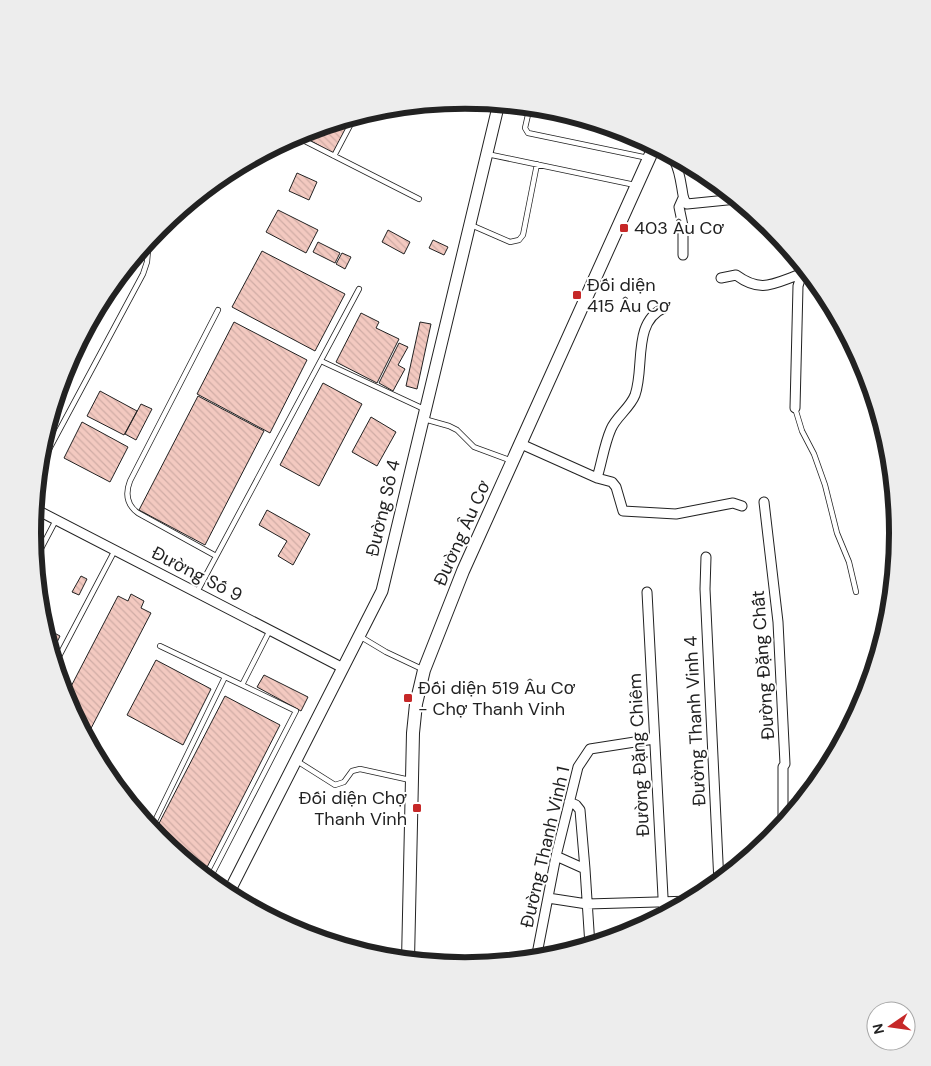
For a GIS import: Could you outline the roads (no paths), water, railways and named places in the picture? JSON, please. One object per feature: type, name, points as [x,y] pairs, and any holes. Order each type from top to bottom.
[{"type":"main road","name":"Đường Âu Cơ","points":[[408,954],[415,713],[424,670],[463,571],[652,152]]},
{"type":"street","name":"Đường Số 4","points":[[232,887],[382,591],[497,110]]},
{"type":"street","points":[[677,165],[687,204],[728,200]]},
{"type":"street","points":[[684,198],[678,207],[682,226],[684,255]]},
{"type":"street","points":[[721,278],[736,275],[755,286],[768,285],[799,272]]},
{"type":"street","points":[[795,408],[798,286],[802,275]]},
{"type":"street","points":[[597,478],[611,428],[634,395],[640,370],[643,334],[656,312],[664,308]]},
{"type":"street","points":[[521,444],[597,478],[612,482],[616,487],[623,511],[676,514],[733,503],[742,506]]},
{"type":"street","name":"Đường Đặng Chất","points":[[764,502],[778,622],[786,764],[783,767],[783,814]]},
{"type":"street","name":"Đường Số 9","points":[[42,513],[344,668]]},
{"type":"street","name":"Đường Thanh Vinh 4","points":[[706,557],[705,599],[719,874]]},
{"type":"street","name":"Đường Đặng Chiêm","points":[[647,592],[663,908]]},
{"type":"street","name":"Đường Thanh Vinh 1","points":[[538,951],[556,856],[578,767],[590,749],[654,739]]},
{"type":"street","points":[[570,802],[580,810],[589,939]]},
{"type":"street","points":[[556,856],[585,869]]},
{"type":"street","points":[[548,898],[587,904],[675,902]]},
{"type":"lane","points":[[528,113],[525,128],[528,133],[650,158]]},
{"type":"lane","points":[[334,156],[351,124]]},
{"type":"lane","points":[[304,141],[419,199]]},
{"type":"lane","points":[[487,154],[637,185]]},
{"type":"lane","points":[[470,225],[510,242],[519,240],[522,234],[537,164]]},
{"type":"lane","points":[[49,450],[143,274],[148,252]]},
{"type":"lane","points":[[197,592],[359,289]]},
{"type":"lane","points":[[216,556],[138,514],[130,507],[127,492],[130,482],[218,310]]},
{"type":"lane","points":[[321,361],[457,430],[474,447],[513,461]]},
{"type":"lane","points":[[795,408],[825,485],[837,533],[849,562],[856,592]]},
{"type":"lane","points":[[42,548],[56,520]]},
{"type":"lane","points":[[60,655],[115,550]]},
{"type":"lane","points":[[242,685],[270,630]]},
{"type":"lane","points":[[359,636],[386,652],[424,670]]},
{"type":"lane","points":[[160,646],[296,711],[212,874]]},
{"type":"lane","points":[[155,821],[225,677]]},
{"type":"lane","points":[[296,760],[335,785],[344,782],[352,771],[360,769],[412,780]]},
{"type":"place","name":"403 Âu Cơ","points":[[624,228]]},
{"type":"place","name":"Đối diện 415 Âu Cơ","points":[[577,295]]},
{"type":"place","name":"Đối diện 519 Âu Cơ - Chợ Thanh Vinh","points":[[408,698]]},
{"type":"place","name":"Đối diện Chợ Thanh Vinh","points":[[417,808]]}]
